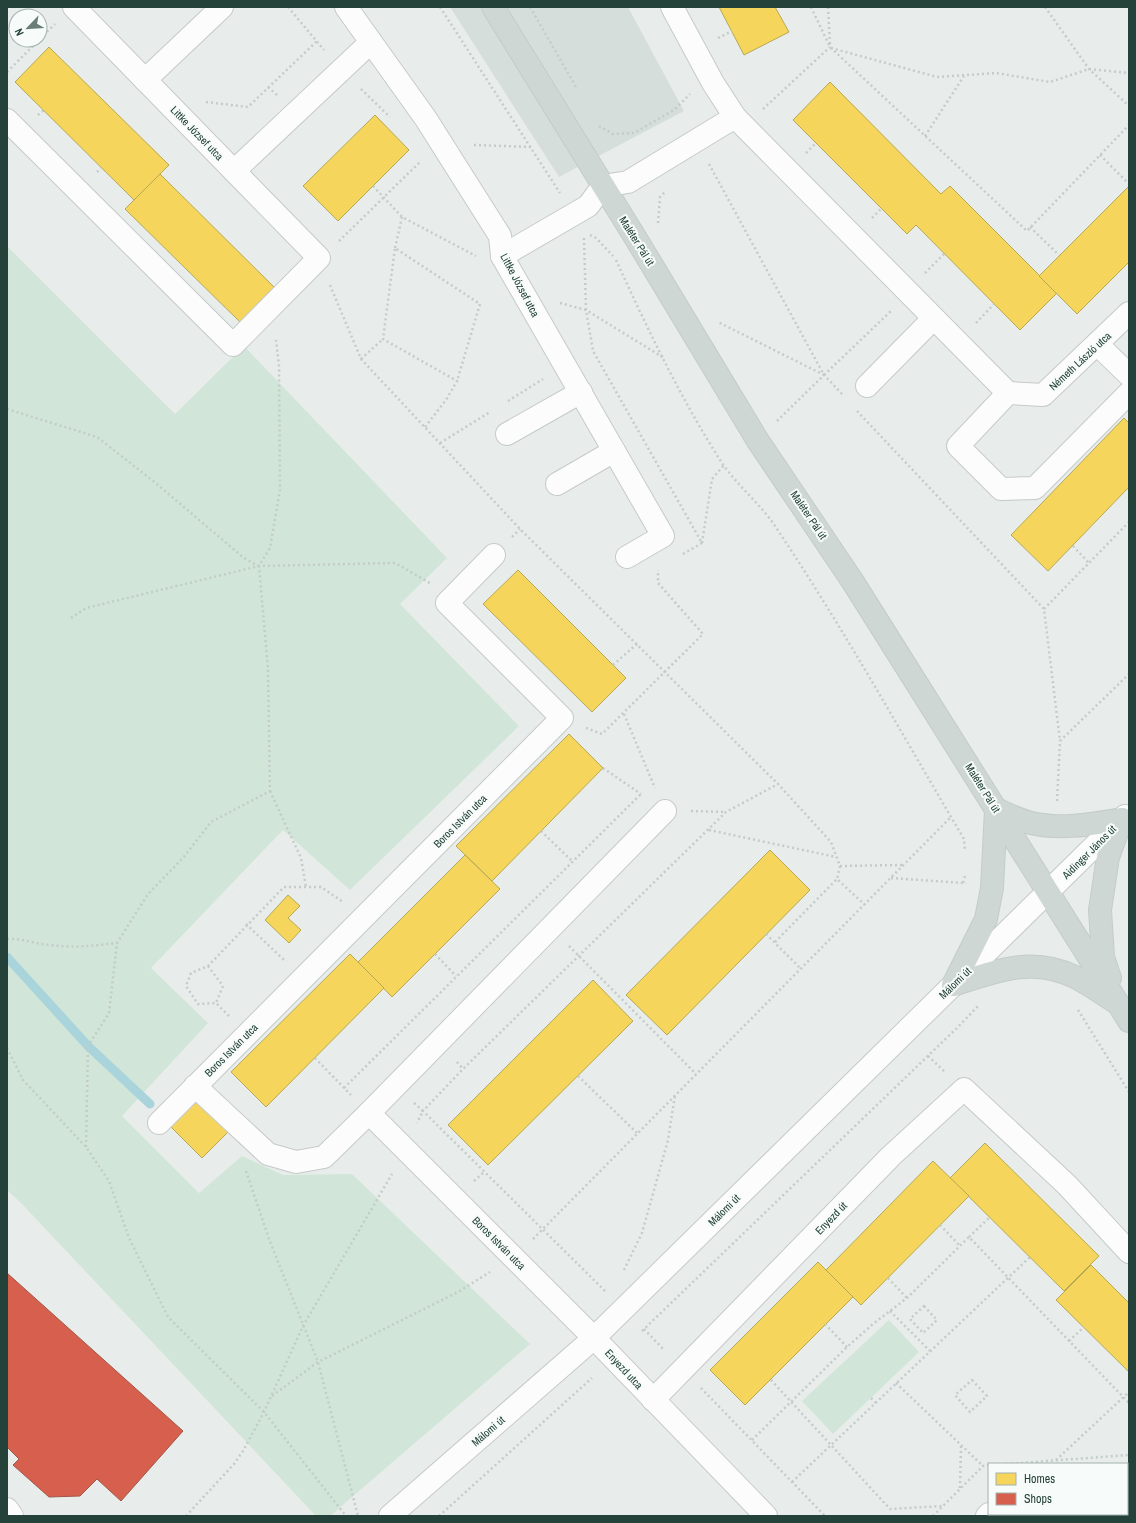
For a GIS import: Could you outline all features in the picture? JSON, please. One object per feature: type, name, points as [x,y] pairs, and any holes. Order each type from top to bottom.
[{"type":"main road","name":"Maléter Pál út","points":[[492,7],[638,242],[758,441],[853,582],[1124,1013]]},
{"type":"main road","points":[[953,984],[986,919],[992,888],[996,809],[1032,823],[1055,825],[1085,826],[1125,816]]},
{"type":"main road","points":[[1124,1013],[1103,957],[1100,910],[1108,857],[1125,816]]},
{"type":"main road","points":[[953,984],[1018,966],[1035,965],[1075,977],[1124,1013]]},
{"type":"street","name":"Littke József utca","points":[[74,7],[320,258]]},
{"type":"street","points":[[145,80],[222,7]]},
{"type":"street","name":"Littke József utca","points":[[346,7],[442,144],[500,236],[502,256],[663,536],[627,557]]},
{"type":"street","points":[[672,7],[713,83],[735,117],[908,294],[1008,393],[958,446],[1001,490],[1035,488],[1129,394]]},
{"type":"street","points":[[234,171],[371,42]]},
{"type":"street","points":[[502,256],[588,206],[603,186],[628,182],[735,117]]},
{"type":"street","points":[[7,120],[233,345],[320,258]]},
{"type":"street","name":"Németh László utca","points":[[1008,393],[1043,395],[1129,313]]},
{"type":"street","points":[[867,386],[933,319]]},
{"type":"street","points":[[1098,344],[1129,375]]},
{"type":"street","points":[[507,434],[580,392]]},
{"type":"street","points":[[557,484],[614,451]]},
{"type":"street","points":[[494,555],[447,603],[562,718]]},
{"type":"street","name":"Boros István utca","points":[[159,1123],[181,1109],[195,1086],[562,718]]},
{"type":"street","name":"Boros István utca","points":[[195,1086],[250,1139],[268,1154],[296,1162],[324,1157],[665,811]]},
{"type":"street","name":"Aidinger János út","points":[[1048,892],[1125,816]]},
{"type":"street","name":"Málomi út","points":[[390,1516],[624,1310],[1048,892]]},
{"type":"street","name":"Enyezd út","points":[[653,1400],[891,1156],[964,1090],[1067,1185],[1129,1252]]},
{"type":"street","name":"Boros István utca","points":[[369,1113],[594,1338]]},
{"type":"street","name":"Enyezd utca","points":[[594,1338],[653,1400]]},
{"type":"street","points":[[653,1400],[766,1516]]},
{"type":"street","points":[[7,1509],[12,1516]]},
{"type":"path","points":[[440,7],[532,147],[574,215]]},
{"type":"path","points":[[530,7],[579,92]]},
{"type":"path","points":[[811,7],[830,47],[1027,231],[1129,124]]},
{"type":"path","points":[[755,138],[757,115],[830,47],[828,7]]},
{"type":"path","points":[[1045,7],[1089,69],[1129,106]]},
{"type":"path","points":[[714,41],[732,31]]},
{"type":"path","points":[[163,98],[248,107],[316,41]]},
{"type":"path","points":[[830,47],[937,77],[996,73],[1050,82],[1089,69],[1129,73]]},
{"type":"path","points":[[7,72],[31,48]]},
{"type":"path","points":[[925,136],[964,75]]},
{"type":"path","points":[[601,132],[598,126],[613,134],[634,134],[674,110],[687,96],[713,83]]},
{"type":"path","points":[[442,144],[532,147]]},
{"type":"path","points":[[1100,155],[1129,184]]},
{"type":"path","points":[[706,158],[824,375],[845,398]]},
{"type":"path","points":[[341,239],[422,159]]},
{"type":"path","points":[[373,186],[402,217],[479,258]]},
{"type":"path","points":[[614,256],[658,230],[660,197],[670,187]]},
{"type":"path","points":[[361,359],[382,339],[395,248],[402,217]]},
{"type":"path","points":[[1030,227],[1060,255]]},
{"type":"path","points":[[724,465],[712,478],[702,543],[593,351],[586,310],[584,231],[596,238],[614,256],[664,358],[704,434],[724,465],[772,522],[842,632],[952,817],[964,839],[966,852]]},
{"type":"path","points":[[395,248],[480,304],[457,381],[446,400],[425,427]]},
{"type":"path","points":[[924,274],[944,254]]},
{"type":"path","points":[[320,258],[361,359],[520,529],[778,784],[831,842],[840,866],[837,879],[775,942]]},
{"type":"path","points":[[524,294],[586,310],[664,358]]},
{"type":"path","points":[[772,426],[908,294]]},
{"type":"path","points":[[974,324],[994,304]]},
{"type":"path","points":[[715,321],[824,375]]},
{"type":"path","points":[[275,336],[279,366],[280,490],[270,548],[258,566],[268,669],[270,791],[301,858],[306,887]]},
{"type":"path","points":[[382,339],[457,381]]},
{"type":"path","points":[[507,401],[593,351]]},
{"type":"path","points":[[7,409],[97,437],[152,480],[244,558],[258,566]]},
{"type":"path","points":[[440,444],[494,409]]},
{"type":"path","points":[[856,410],[1044,609],[1060,740],[1055,825]]},
{"type":"path","points":[[1044,609],[1129,522]]},
{"type":"path","points":[[1073,546],[1090,562]]},
{"type":"path","points":[[71,618],[86,608],[258,566],[395,564],[434,585],[447,603]]},
{"type":"path","points":[[562,718],[602,734],[624,714],[703,634],[658,583],[658,568]]},
{"type":"path","points":[[613,665],[636,644]]},
{"type":"path","points":[[1060,740],[1129,674]]},
{"type":"path","points":[[624,714],[665,811]]},
{"type":"path","points":[[778,784],[726,812],[463,1069],[423,1111],[684,1369],[825,1516]]},
{"type":"path","points":[[86,1147],[88,1046],[109,1012],[117,943],[148,894],[183,858],[211,822],[270,791]]},
{"type":"path","points":[[344,1088],[641,794]]},
{"type":"path","points":[[272,1396],[318,1362],[458,1292],[514,1258],[952,817]]},
{"type":"path","points":[[709,829],[836,857]]},
{"type":"path","points":[[541,831],[572,862]]},
{"type":"path","points":[[840,866],[904,865]]},
{"type":"path","points":[[963,883],[966,871]]},
{"type":"path","points":[[891,878],[963,883],[992,888]]},
{"type":"path","points":[[837,879],[864,905]]},
{"type":"path","points":[[248,1034],[216,1003],[198,1004],[186,986],[191,973],[208,966],[246,924],[284,887],[321,887],[365,917]]},
{"type":"path","points":[[246,924],[303,978]]},
{"type":"path","points":[[550,927],[696,1074]]},
{"type":"path","points":[[766,934],[801,969]]},
{"type":"path","points":[[7,939],[18,938],[48,945],[83,947],[117,943]]},
{"type":"path","points":[[435,954],[456,976]]},
{"type":"path","points":[[208,966],[223,986],[216,1003]]},
{"type":"path","points":[[439,1516],[644,1329],[948,1037],[979,1005]]},
{"type":"path","points":[[1076,1008],[1129,1092]]},
{"type":"path","points":[[7,1048],[23,1080],[86,1147],[109,1181],[129,1238],[168,1317],[264,1412],[346,1516]]},
{"type":"path","points":[[315,1058],[369,1113]]},
{"type":"path","points":[[578,1076],[637,1133]]},
{"type":"path","points":[[621,1275],[642,1233],[668,1140],[675,1095]]},
{"type":"path","points":[[250,1139],[238,1148],[269,1239],[318,1362],[358,1516]]},
{"type":"path","points":[[186,1516],[234,1464],[272,1396],[303,1326],[405,1150]]},
{"type":"path","points":[[752,1440],[847,1347],[907,1298],[990,1217]]},
{"type":"path","points":[[940,1225],[960,1246]]},
{"type":"path","points":[[969,1237],[1129,1403]]},
{"type":"path","points":[[792,1482],[1030,1257]]},
{"type":"path","points":[[888,1278],[907,1298]]},
{"type":"path","points":[[924,1306],[937,1320],[923,1333],[910,1319],[924,1306]]},
{"type":"path","points":[[890,1311],[930,1352]]},
{"type":"path","points":[[825,1324],[847,1347]]},
{"type":"path","points":[[1069,1341],[1084,1327]]},
{"type":"path","points":[[771,1380],[890,1509],[943,1506]]},
{"type":"path","points":[[972,1380],[987,1396],[970,1412],[955,1395],[972,1380]]},
{"type":"path","points":[[896,1383],[984,1466]]},
{"type":"path","points":[[1056,1460],[1129,1392]]},
{"type":"path","points":[[871,1398],[876,1403]]},
{"type":"path","points":[[960,1489],[962,1445]]},
{"type":"path","points":[[1018,1463],[1129,1455]]},
{"type":"path","points":[[933,1516],[984,1466],[988,1465]]},
{"type":"shaded area","points":[[450,7],[628,7],[684,111],[559,177]]},
{"type":"green space","points":[[7,246],[175,414],[244,346],[447,558],[400,604],[519,726],[350,890],[283,830],[151,968],[208,1023],[122,1116],[199,1193],[242,1156],[283,1175],[352,1174],[530,1344],[330,1516],[316,1516],[21,1203],[7,1190]]},
{"type":"green space","points":[[889,1320],[919,1352],[833,1434],[802,1401]]},
{"type":"building: Homes","points":[[719,7],[775,7],[789,32],[744,55]]},
{"type":"building: Homes","points":[[49,47],[169,165],[134,200],[15,82]]},
{"type":"building: Homes","points":[[830,82],[941,194],[950,186],[1057,293],[1020,330],[916,225],[907,234],[793,120]]},
{"type":"building: Homes","points":[[375,115],[409,150],[338,221],[303,186]]},
{"type":"building: Homes","points":[[160,174],[274,287],[240,322],[125,209]]},
{"type":"building: Homes","points":[[1129,186],[1129,262],[1077,314],[1039,276]]},
{"type":"building: Homes","points":[[1124,418],[1129,423],[1129,487],[1048,571],[1011,535]]},
{"type":"building: Homes","points":[[518,570],[626,678],[592,712],[483,604]]},
{"type":"building: Homes","points":[[569,734],[603,768],[492,881],[456,846]]},
{"type":"building: Homes","points":[[770,850],[810,890],[667,1035],[626,995]]},
{"type":"building: Homes","points":[[465,855],[500,889],[392,997],[358,962]]},
{"type":"building: Homes","points":[[288,895],[300,906],[288,918],[301,930],[289,943],[265,920]]},
{"type":"building: Homes","points":[[350,954],[384,988],[266,1107],[231,1072]]},
{"type":"building: Homes","points":[[593,980],[633,1021],[488,1165],[448,1125]]},
{"type":"building: Homes","points":[[199,1099],[230,1130],[202,1158],[171,1127]]},
{"type":"building: Homes","points":[[985,1143],[1099,1256],[1064,1291],[950,1178]]},
{"type":"building: Homes","points":[[933,1161],[969,1196],[861,1305],[826,1270]]},
{"type":"building: Homes","points":[[818,1262],[853,1297],[745,1405],[710,1370]]},
{"type":"building: Homes","points":[[1091,1265],[1129,1303],[1129,1372],[1056,1300]]},
{"type":"building: Shops","points":[[7,1273],[183,1431],[121,1501],[97,1479],[80,1496],[49,1497],[13,1465],[19,1459],[7,1447]]},
{"type":"waterway","points":[[7,957],[88,1046],[150,1104]]}]
